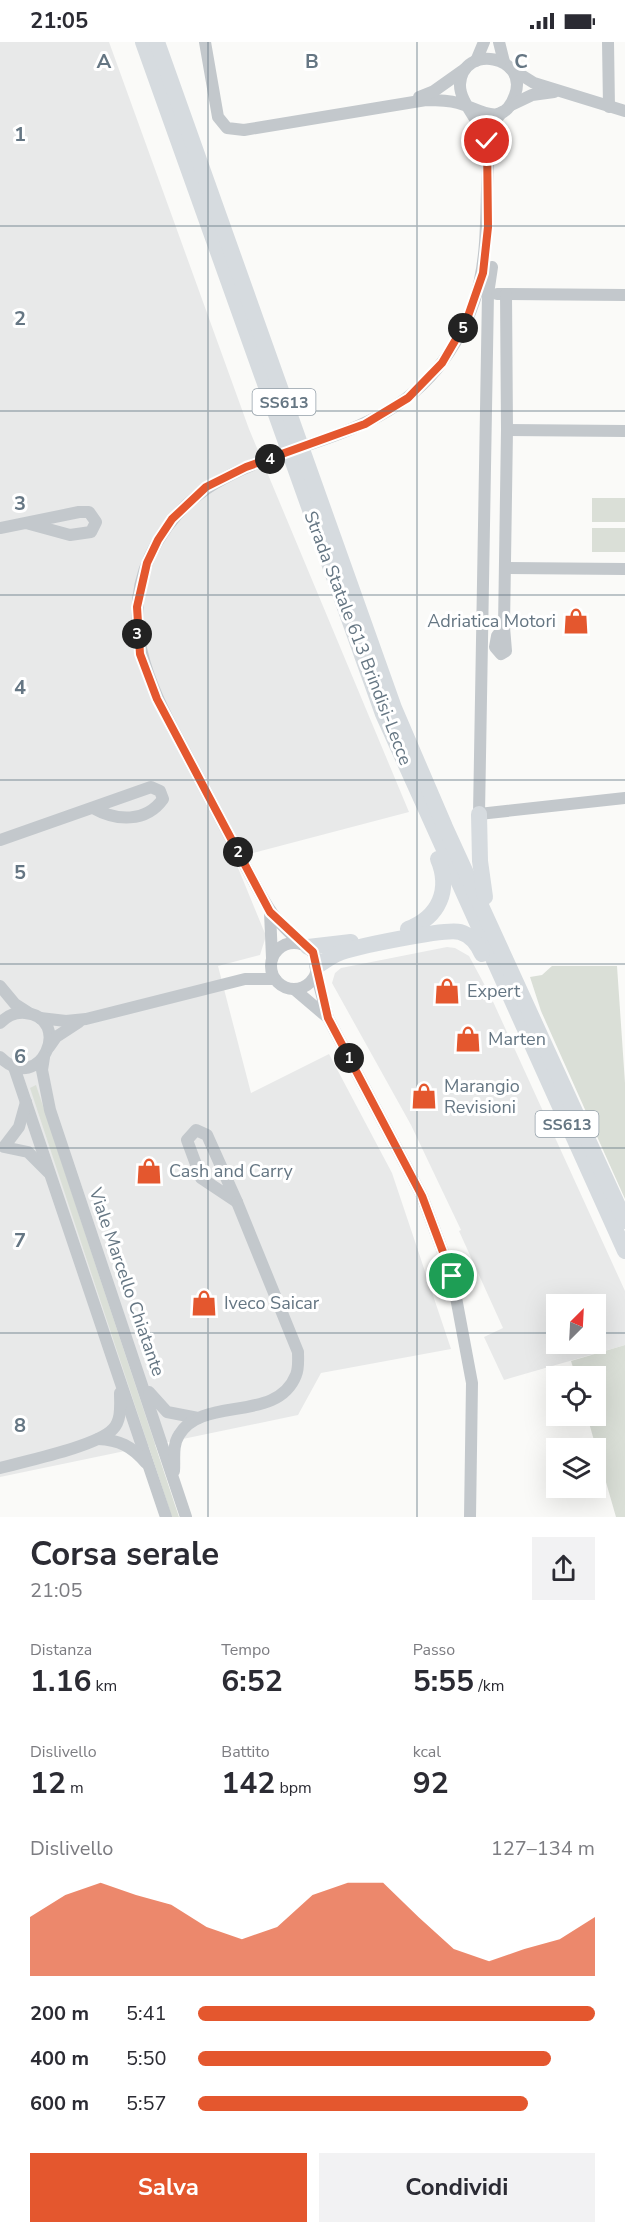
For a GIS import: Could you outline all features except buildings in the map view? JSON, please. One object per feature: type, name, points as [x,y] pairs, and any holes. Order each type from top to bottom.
[{"type":"highway","name":"Strada Statale 613 Brindisi-Lecce","points":[[143,42],[383,714],[625,1251]]},
{"type":"highway","name":"Strada Statale 613 Brindisi-Lecce","points":[[157,42],[394,708],[625,1221]]},
{"type":"highway","points":[[305,946],[403,932],[426,922],[438,904],[444,888],[442,870],[414,802],[409,773]]},
{"type":"highway","points":[[479,814],[482,885],[524,985],[525,1001]]},
{"type":"highway","points":[[317,970],[339,953],[427,932],[449,930],[463,932],[477,943],[519,1035],[536,1057]]},
{"type":"street","points":[[205,42],[218,117],[227,128],[244,130],[409,101],[440,100],[485,115],[542,93],[575,96]]},
{"type":"street","points":[[484,42],[460,82],[464,100],[483,129],[489,150]]},
{"type":"street","points":[[470,1517],[471,1383],[452,1276],[422,1196],[328,1018],[316,959],[270,912],[157,699],[140,654],[137,632],[140,586],[158,540],[189,501],[206,487],[246,467],[336,436],[389,411],[424,384],[454,345],[466,322],[483,273],[487,250],[489,150],[492,129],[517,90],[514,74],[507,65],[499,42]]},
{"type":"street","points":[[608,42],[609,106]]},
{"type":"street","points":[[409,101],[435,91],[472,63],[495,59],[534,82],[625,111]]},
{"type":"street","points":[[506,108],[496,137],[496,239],[488,294],[479,814],[625,798]]},
{"type":"street","points":[[488,294],[625,295]]},
{"type":"street","points":[[504,627],[507,430],[506,294]]},
{"type":"street","points":[[507,430],[625,431]]},
{"type":"street","points":[[0,528],[79,512],[89,512],[96,522],[91,532],[70,535],[26,524]]},
{"type":"street","points":[[505,568],[625,569]]},
{"type":"street","points":[[0,840],[93,807],[152,787],[160,791],[163,799],[157,807],[123,820],[110,817],[93,807]]},
{"type":"street","points":[[270,912],[275,979]]},
{"type":"street","points":[[245,980],[272,961],[281,947],[288,944],[305,946]]},
{"type":"street","points":[[294,989],[308,985],[317,970]]},
{"type":"street","points":[[0,1023],[13,1014],[66,1021],[86,1019],[245,980],[275,979],[294,989],[328,1018]]},
{"type":"street","points":[[0,986],[15,1004],[35,1016]]},
{"type":"street","name":"Viale Marcello Chiatante","points":[[35,1016],[49,1032],[42,1070],[50,1110],[186,1517]]},
{"type":"street","points":[[0,1057],[14,1067],[31,1066],[46,1053],[56,1037],[86,1019]]},
{"type":"street","name":"Viale Marcello Chiatante","points":[[14,1067],[166,1517]]},
{"type":"street","points":[[2,1148],[19,1127],[26,1101]]},
{"type":"street","points":[[173,1478],[174,1447],[178,1435],[185,1426],[198,1418],[270,1402],[285,1393],[297,1374],[298,1352],[237,1202],[207,1135],[196,1130],[187,1140],[201,1178],[237,1202]]},
{"type":"street","points":[[2,1148],[28,1152],[54,1180]]},
{"type":"street","points":[[0,1468],[98,1439],[114,1428],[119,1416],[119,1377]]},
{"type":"street","points":[[141,1380],[167,1412],[198,1418]]},
{"type":"street","points":[[98,1439],[116,1440],[125,1444],[148,1466]]},
{"type":"shaded area","points":[[0,42],[109,42],[249,429],[409,812],[234,858],[266,936],[260,955],[218,966],[251,1093],[329,1054],[392,1173],[451,1349],[321,1373],[298,1415],[0,1477]]},
{"type":"shaded area","points":[[592,498],[625,498],[625,522],[592,522]]},
{"type":"shaded area","points":[[592,528],[625,528],[625,552],[592,552]]},
{"type":"shaded area","points":[[447,947],[455,948],[469,956],[490,995],[625,1291],[625,1345],[606,1350],[606,1294],[546,1294],[546,1354],[594,1354],[504,1380],[484,1337],[503,1328],[459,1231],[461,1230],[411,1125],[332,983],[335,973],[341,968]]},
{"type":"shaded area","points":[[552,966],[617,966],[625,1083],[625,1199],[541,1011],[530,977],[542,975]]},
{"type":"shaded area","points":[[36,1085],[179,1517],[172,1517],[30,1088]]},
{"type":"shaded area","points":[[625,1345],[625,1517],[616,1517],[606,1482],[606,1438],[593,1438],[590,1426],[606,1426],[606,1366],[573,1366],[571,1361],[595,1354],[606,1354],[606,1351]]},
{"type":"place","name":"Adriatica Motori","points":[[576,621]]},
{"type":"place","name":"Expert","points":[[447,991]]},
{"type":"place","name":"Marten","points":[[468,1039]]},
{"type":"place","name":"Marangio Revisioni","points":[[424,1096]]},
{"type":"place","name":"Cash and Carry","points":[[149,1171]]},
{"type":"place","name":"Iveco Saicar","points":[[204,1303]]},
{"type":"route","points":[[452,1276],[422,1196],[328,1018],[319,988],[316,959],[313,952],[270,912],[157,699],[140,654],[137,607],[147,563],[158,540],[172,519],[206,487],[246,467],[365,424],[408,398],[442,363],[466,322],[483,273],[488,227],[489,150],[487,141]]}]
